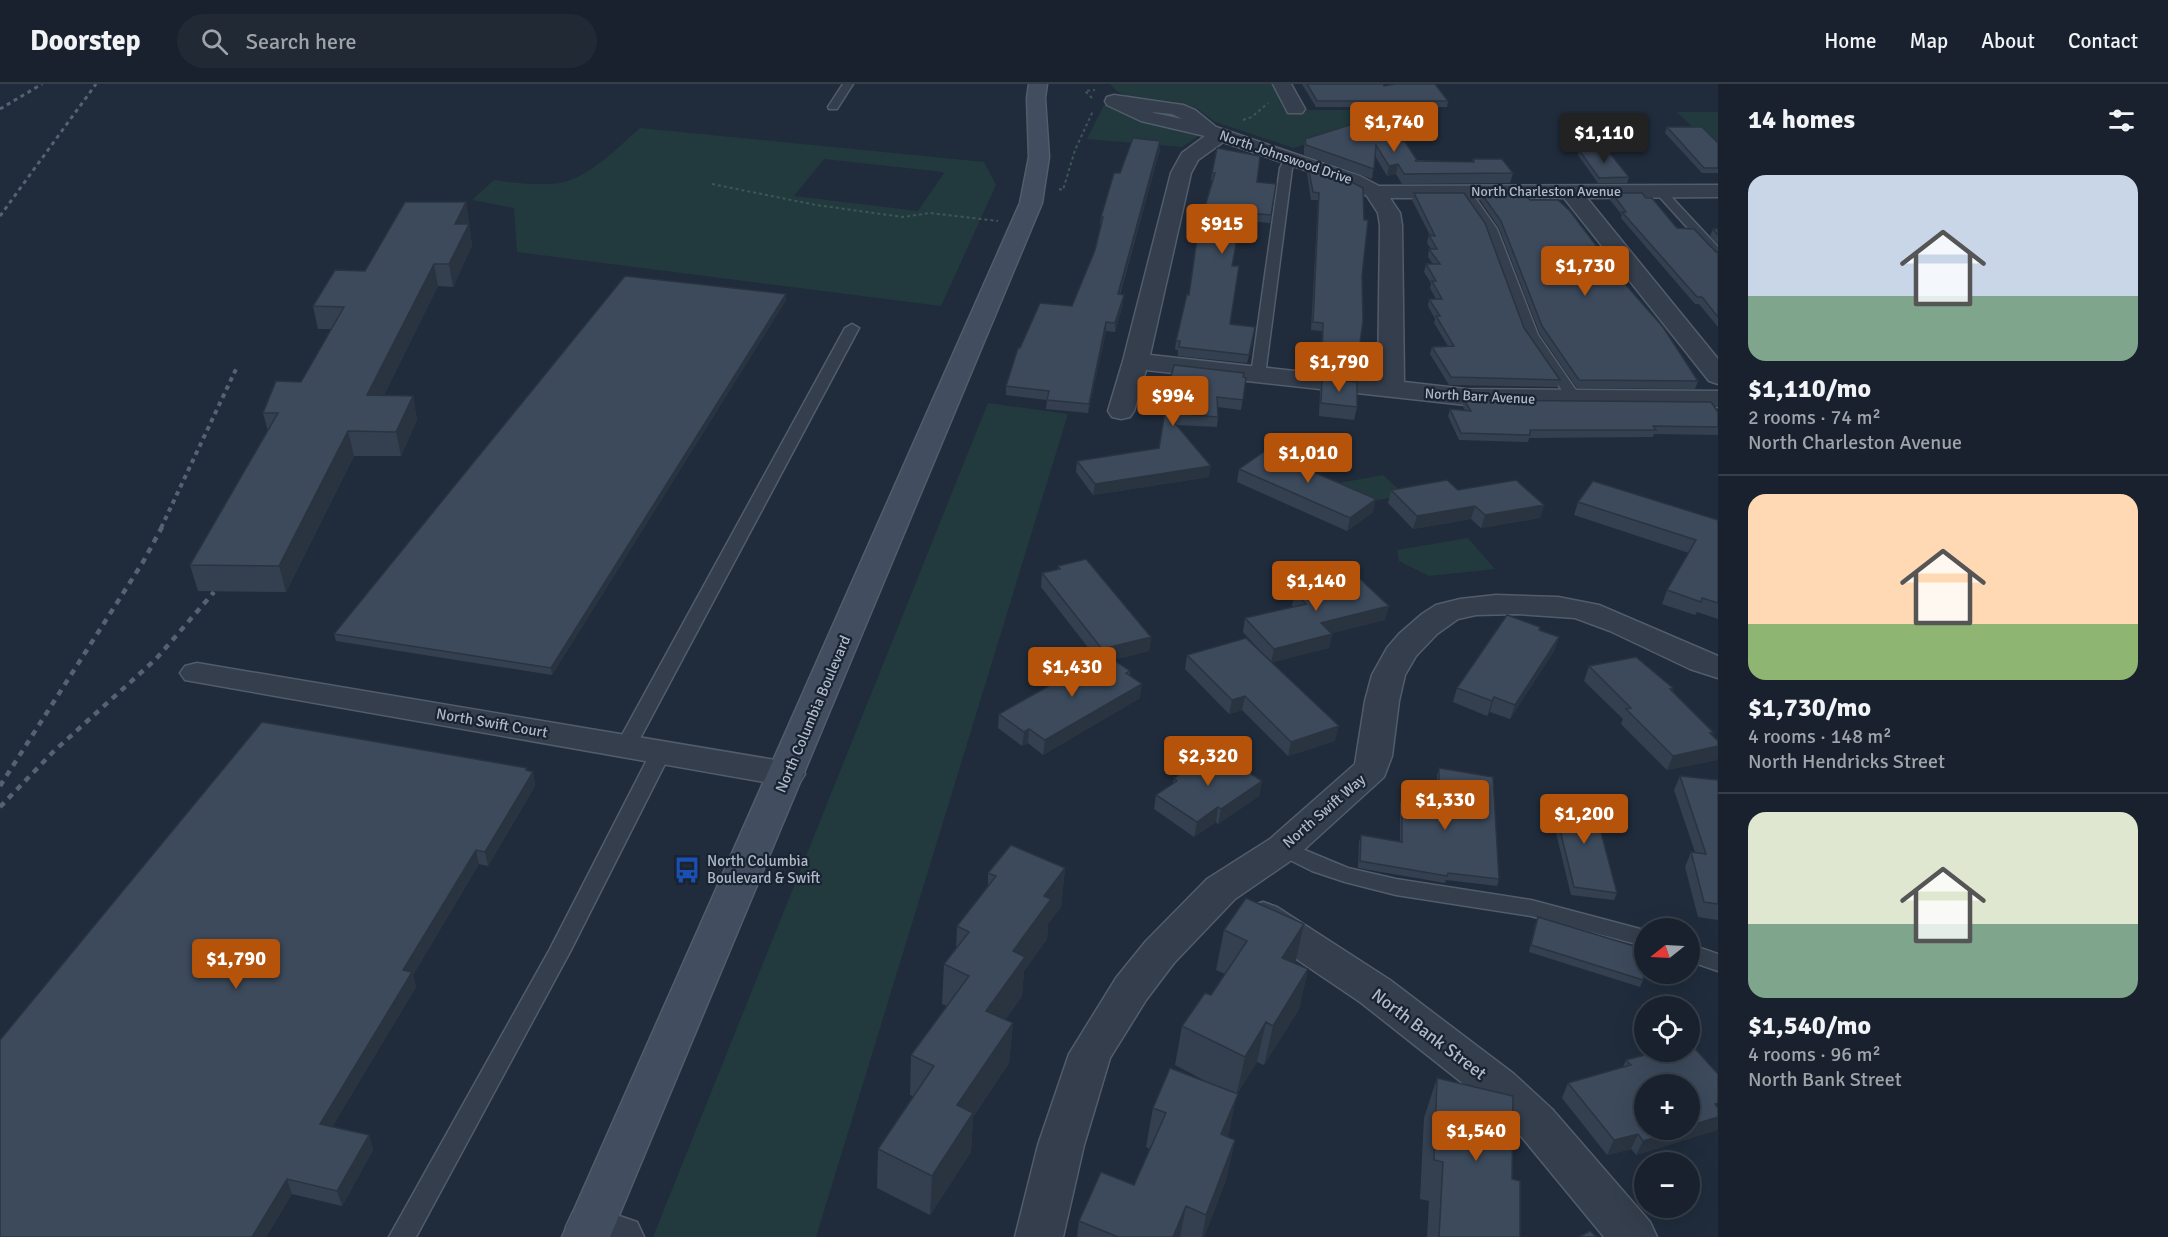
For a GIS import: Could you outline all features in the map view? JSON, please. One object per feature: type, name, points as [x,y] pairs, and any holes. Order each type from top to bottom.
[{"type":"main road","name":"North Columbia Boulevard","points":[[599,1234],[788,774],[1022,224],[1034,188],[1039,157],[1036,98],[1038,84]]},
{"type":"street","name":"North Johnswood Drive","points":[[1096,90],[1114,101],[1222,129],[1336,173],[1375,192]]},
{"type":"street","points":[[1121,411],[1136,361],[1181,173],[1189,157],[1222,129]]},
{"type":"street","name":"North Charleston Avenue","points":[[1375,192],[1465,190],[1718,192]]},
{"type":"street","points":[[1570,191],[1718,376]]},
{"type":"street","points":[[1375,192],[1389,213],[1391,225],[1391,389]]},
{"type":"street","points":[[1690,341],[1718,341]]},
{"type":"street","name":"North Barr Avenue","points":[[1136,361],[1485,398],[1718,399]]},
{"type":"street","name":"North Swift Way","points":[[1039,1237],[1061,1145],[1090,1054],[1131,988],[1160,952],[1221,889],[1283,848],[1371,769],[1376,755],[1380,709],[1395,662],[1433,620],[1448,611],[1470,606],[1555,606],[1587,611],[1718,668]]},
{"type":"street","name":"North Swift Court","points":[[197,673],[788,774]]},
{"type":"street","name":"North Bank Street","points":[[1221,889],[1375,991],[1499,1087],[1551,1139],[1633,1237]]},
{"type":"lane","points":[[833,107],[848,84]]},
{"type":"lane","points":[[1258,375],[1286,168],[1288,163],[1297,159]]},
{"type":"lane","points":[[1465,190],[1491,229],[1530,335],[1575,399]]},
{"type":"lane","points":[[1660,191],[1718,254]]},
{"type":"lane","points":[[626,746],[852,328]]},
{"type":"lane","points":[[402,1237],[560,950],[661,752]]},
{"type":"lane","points":[[1283,848],[1319,866],[1345,875],[1396,887],[1531,908],[1634,935]]},
{"type":"lane","points":[[1700,956],[1718,963]]},
{"type":"path","points":[[1034,188],[1063,190],[1075,150],[1099,102],[1085,91],[1096,90]]},
{"type":"path","points":[[1222,129],[1252,117],[1271,101],[1289,97]]},
{"type":"path","points":[[712,184],[816,205],[903,217],[930,213],[1022,224]]},
{"type":"green space","points":[[1110,84],[1272,84],[1284,110],[1381,110],[1387,118],[1294,148],[1215,122],[1195,107],[1170,101],[1127,96],[1118,92]]},
{"type":"green space","points":[[1104,105],[1137,119],[1196,133],[1199,136],[1182,147],[1087,139]]},
{"type":"green space","points":[[1677,112],[1718,112],[1718,146],[1712,146]]},
{"type":"green space","points":[[640,128],[984,162],[996,185],[941,306],[517,252],[514,208],[472,200],[494,180],[542,184],[561,183],[578,177],[597,165]],"holes":[[[824,159],[943,172],[918,211],[794,196]]]},
{"type":"green space","points":[[988,403],[1068,414],[816,1237],[653,1237]]},
{"type":"green space","points":[[1383,475],[1405,495],[1362,503],[1323,486]]},
{"type":"green space","points":[[1468,538],[1495,569],[1429,576],[1399,561],[1397,550]]},
{"type":"building","points":[[1307,84],[1383,84],[1384,86],[1435,84],[1448,101],[1317,101]]},
{"type":"building","points":[[1353,124],[1405,142],[1417,160],[1415,161],[1474,162],[1473,159],[1502,159],[1513,173],[1404,174],[1398,164],[1389,166],[1376,145],[1374,169],[1306,145],[1305,139]]},
{"type":"building","points":[[1667,127],[1702,127],[1718,143],[1718,168],[1704,168]]},
{"type":"building","points":[[1133,138],[1160,141],[1118,294],[1124,295],[1115,323],[1106,322],[1089,404],[1047,400],[1049,391],[1006,386],[1018,348],[1040,303],[1072,306],[1095,250],[1103,217],[1101,217],[1114,173],[1120,173]]},
{"type":"building","points":[[1217,148],[1260,156],[1257,182],[1276,184],[1271,215],[1248,213],[1247,217],[1241,216],[1232,266],[1239,266],[1230,324],[1255,327],[1249,355],[1179,347],[1180,341],[1176,341],[1187,294],[1189,295],[1200,217],[1202,217],[1215,173],[1212,173]]},
{"type":"building","points":[[1579,150],[1608,151],[1629,177],[1599,178]]},
{"type":"building","points":[[1308,166],[1346,179],[1363,188],[1364,220],[1368,220],[1362,276],[1363,320],[1360,343],[1356,343],[1356,367],[1322,363],[1323,323],[1313,322],[1319,193],[1313,192]]},
{"type":"building","points":[[1414,193],[1464,193],[1485,223],[1524,328],[1560,380],[1451,377],[1432,347],[1454,346],[1436,316],[1440,316],[1429,299],[1442,299],[1432,281],[1436,281],[1426,264],[1440,264],[1429,249],[1437,249],[1429,235],[1435,236]]},
{"type":"building","points":[[1481,193],[1525,193],[1530,200],[1558,200],[1570,211],[1626,285],[1663,327],[1698,381],[1579,380],[1542,326],[1501,221]]},
{"type":"building","points":[[1612,193],[1642,193],[1646,198],[1652,198],[1677,228],[1694,229],[1718,252],[1718,317],[1702,297],[1697,297],[1622,212],[1626,212]]},
{"type":"building","points":[[405,202],[466,202],[455,224],[469,224],[449,264],[434,264],[367,395],[413,396],[396,432],[348,431],[279,566],[190,565],[278,413],[263,413],[276,381],[301,382],[344,307],[313,306],[335,270],[365,271]]},
{"type":"building","points":[[625,276],[786,294],[551,668],[334,634]]},
{"type":"building","points":[[1174,365],[1244,373],[1243,377],[1246,378],[1243,400],[1217,397],[1218,417],[1166,413],[1211,466],[1095,484],[1077,461],[1159,448],[1167,400],[1165,399]]},
{"type":"building","points":[[1322,379],[1357,382],[1357,407],[1321,403]]},
{"type":"building","points":[[1464,400],[1711,402],[1718,412],[1718,427],[1653,426],[1656,430],[1530,430],[1530,435],[1461,433],[1450,409],[1471,411]]},
{"type":"building","points":[[1265,451],[1376,499],[1350,518],[1239,469]]},
{"type":"building","points":[[1447,480],[1458,490],[1516,480],[1544,505],[1485,515],[1475,506],[1417,516],[1391,490]]},
{"type":"building","points":[[1593,481],[1718,520],[1718,603],[1702,598],[1701,602],[1667,590],[1696,540],[1578,502]]},
{"type":"building","points":[[1086,559],[1151,637],[1102,649],[1042,573],[1060,569],[1058,566]]},
{"type":"building","points":[[1358,577],[1389,606],[1321,623],[1332,634],[1274,649],[1245,618],[1306,604],[1295,592]]},
{"type":"building","points":[[1507,615],[1540,627],[1539,630],[1559,637],[1515,705],[1494,697],[1492,701],[1457,688]]},
{"type":"building","points":[[1246,638],[1339,726],[1291,742],[1245,696],[1232,700],[1187,655]]},
{"type":"building","points":[[1105,654],[1130,671],[1126,673],[1142,684],[1045,740],[1029,729],[1024,732],[999,714]]},
{"type":"building","points":[[1636,657],[1673,688],[1670,689],[1714,733],[1710,733],[1718,741],[1718,746],[1673,756],[1626,709],[1631,708],[1589,666]]},
{"type":"building","points":[[262,722],[527,768],[526,770],[533,772],[485,852],[476,850],[403,970],[412,972],[320,1124],[369,1135],[337,1191],[287,1179],[252,1237],[0,1237],[0,1040]]},
{"type":"building","points":[[1215,751],[1262,781],[1221,809],[1218,807],[1197,822],[1156,795],[1177,781],[1174,778]]},
{"type":"building","points":[[1439,768],[1493,777],[1499,879],[1448,873],[1447,876],[1360,861],[1361,835],[1402,842],[1402,797],[1439,803]]},
{"type":"building","points":[[1680,776],[1718,780],[1718,904],[1704,902],[1691,852],[1706,854]]},
{"type":"building","points":[[1552,797],[1593,802],[1617,893],[1574,887]]},
{"type":"building","points":[[1011,845],[1065,868],[1044,896],[1051,899],[1013,951],[1025,957],[986,1011],[1013,1023],[957,1105],[973,1113],[932,1176],[878,1149],[934,1066],[911,1055],[969,976],[944,964],[969,932],[957,926],[996,876],[988,873]]},
{"type":"building","points":[[1246,898],[1304,924],[1282,958],[1308,969],[1273,1026],[1266,1022],[1245,1057],[1182,1026],[1205,993],[1211,995],[1247,941],[1224,930]]},
{"type":"building","points":[[1538,917],[1634,946],[1634,977],[1531,945]]},
{"type":"building","points":[[1700,1054],[1718,1074],[1718,1103],[1715,1104],[1718,1108],[1718,1117],[1700,1123],[1700,1074],[1634,1074],[1634,1135],[1614,1140],[1568,1083],[1631,1065],[1626,1060],[1634,1058],[1634,1062],[1700,1062]]},
{"type":"building","points":[[1170,1068],[1238,1094],[1221,1134],[1235,1140],[1206,1215],[1186,1206],[1173,1237],[1118,1237],[1079,1221],[1101,1172],[1134,1185],[1166,1113],[1153,1108]]},
{"type":"building","points":[[1437,1078],[1513,1096],[1512,1179],[1520,1181],[1520,1237],[1439,1237],[1443,1162],[1434,1160]]},
{"type":"building","points":[[1590,1231],[1597,1237],[1579,1237]]},
{"type":"railway","points":[[0,109],[42,84]]},
{"type":"railway","points":[[0,216],[96,84]]},
{"type":"railway","points":[[161,528],[237,367]]},
{"type":"railway","points":[[0,786],[143,562],[162,527]]},
{"type":"railway","points":[[0,807],[53,752],[156,659],[214,592]]},
{"type":"place","name":"North Columbia Boulevard & Swift","points":[[687,870]]}]
